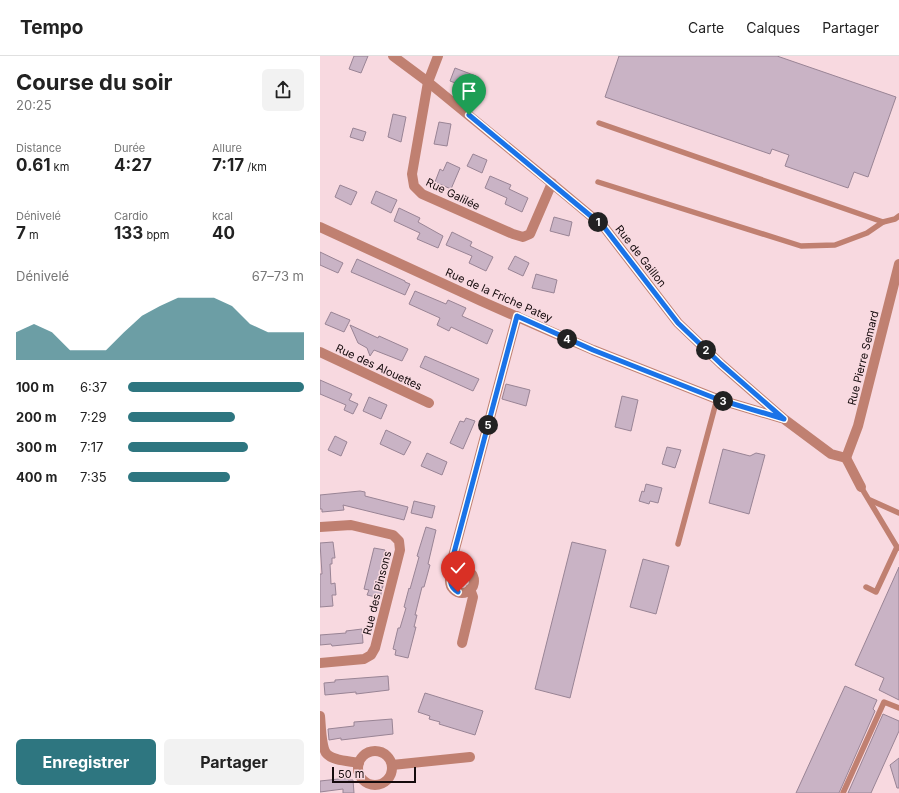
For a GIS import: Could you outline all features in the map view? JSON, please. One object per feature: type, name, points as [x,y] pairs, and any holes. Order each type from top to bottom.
[{"type":"street","name":"Rue de Gaillon","points":[[393,56],[428,82],[604,227],[678,323],[721,364],[784,419],[831,454],[846,458]]},
{"type":"street","name":"Rue Galilée","points":[[438,56],[428,82],[412,174],[414,186],[422,194],[523,237],[530,234],[552,183]]},
{"type":"street","name":"Rue de la Friche Patey","points":[[320,227],[481,301],[593,350],[717,399],[784,419]]},
{"type":"street","name":"Rue Pierre Semard","points":[[846,458],[858,426],[899,264]]},
{"type":"street","points":[[454,572],[451,564],[517,316]]},
{"type":"street","name":"Rue des Alouettes","points":[[320,352],[429,403]]},
{"type":"street","points":[[846,458],[862,487]]},
{"type":"street","name":"Rue des Pinsons","points":[[320,527],[351,525],[393,535],[399,541],[400,550],[375,648],[371,655],[364,659],[320,663]]},
{"type":"street","points":[[463,569],[471,574],[474,582],[470,590],[462,593],[454,590],[450,581],[454,572],[463,569]]},
{"type":"street","points":[[462,642],[473,598],[470,590]]},
{"type":"street","points":[[320,716],[324,748],[327,754],[334,758],[359,763]]},
{"type":"street","points":[[374,751],[381,752],[386,755],[391,760],[392,765],[392,774],[383,784],[377,785],[370,785],[364,781],[358,770],[362,757],[374,751]]},
{"type":"street","points":[[392,765],[470,757]]},
{"type":"lane","points":[[598,123],[883,222]]},
{"type":"lane","points":[[598,182],[801,246],[835,245],[867,233],[883,222],[895,219],[899,216]]},
{"type":"lane","points":[[678,544],[717,399]]},
{"type":"lane","points":[[862,487],[898,547],[876,592],[866,587]]},
{"type":"lane","points":[[869,500],[899,512]]},
{"type":"lane","points":[[843,793],[884,702],[899,708]]},
{"type":"building","points":[[354,56],[368,56],[361,73],[349,69]]},
{"type":"building","points":[[619,56],[777,56],[896,97],[868,177],[854,172],[848,188],[785,166],[789,155],[772,149],[770,154],[605,97]]},
{"type":"building","points":[[455,68],[476,76],[471,89],[450,81]]},
{"type":"building","points":[[393,114],[406,117],[401,142],[388,137]]},
{"type":"building","points":[[439,122],[451,124],[447,146],[434,144]]},
{"type":"building","points":[[353,128],[366,132],[363,141],[350,137]]},
{"type":"building","points":[[473,154],[487,160],[482,173],[467,166]]},
{"type":"building","points":[[447,162],[460,168],[451,189],[435,182],[440,169],[443,171]]},
{"type":"building","points":[[490,176],[511,185],[509,189],[528,198],[522,212],[505,204],[507,198],[485,188]]},
{"type":"building","points":[[340,185],[357,192],[351,205],[335,197]]},
{"type":"building","points":[[376,191],[397,200],[391,213],[371,203]]},
{"type":"building","points":[[399,208],[420,218],[418,222],[443,236],[438,248],[417,239],[420,233],[394,221]]},
{"type":"building","points":[[554,217],[572,222],[569,236],[550,231]]},
{"type":"building","points":[[452,232],[472,242],[470,246],[493,257],[486,271],[469,263],[472,256],[446,245]]},
{"type":"building","points":[[320,252],[343,263],[338,273],[320,265]]},
{"type":"building","points":[[515,256],[529,263],[523,276],[508,269]]},
{"type":"building","points":[[357,259],[410,284],[405,295],[351,272]]},
{"type":"building","points":[[536,274],[557,280],[554,293],[532,288]]},
{"type":"building","points":[[415,291],[446,304],[448,300],[466,308],[462,316],[493,330],[487,344],[451,327],[449,331],[437,325],[440,318],[409,304]]},
{"type":"building","points":[[331,312],[350,320],[344,332],[325,324]]},
{"type":"building","points":[[350,325],[378,338],[379,336],[408,349],[402,361],[374,350],[370,356],[367,348],[358,343]]},
{"type":"building","points":[[425,356],[479,379],[473,391],[420,367]]},
{"type":"building","points":[[320,380],[352,394],[349,400],[358,404],[353,414],[344,410],[346,405],[320,394]]},
{"type":"building","points":[[506,384],[530,390],[526,406],[502,399]]},
{"type":"building","points":[[622,396],[638,400],[631,431],[615,427]]},
{"type":"building","points":[[369,397],[387,405],[381,419],[363,411]]},
{"type":"building","points":[[466,418],[475,421],[463,449],[450,443],[460,421],[464,422]]},
{"type":"building","points":[[386,430],[411,442],[404,455],[380,444]]},
{"type":"building","points":[[335,436],[347,442],[341,456],[328,450]]},
{"type":"building","points":[[667,447],[681,450],[675,468],[662,464]]},
{"type":"building","points":[[723,449],[750,456],[756,453],[765,455],[749,514],[709,503]]},
{"type":"building","points":[[427,453],[447,462],[442,475],[421,466]]},
{"type":"building","points":[[646,484],[662,488],[658,503],[650,501],[649,504],[639,501]]},
{"type":"building","points":[[360,491],[365,492],[365,496],[408,507],[404,520],[343,505],[344,510],[322,512],[322,509],[320,509],[320,495]]},
{"type":"building","points":[[414,501],[435,506],[432,518],[411,513]]},
{"type":"building","points":[[426,527],[436,530],[428,564],[430,565],[424,587],[422,587],[415,615],[417,615],[414,627],[416,627],[408,658],[395,655],[396,650],[393,649],[398,628],[400,628],[406,608],[404,607],[419,557],[417,556]]},
{"type":"building","points":[[333,542],[335,558],[332,558],[332,564],[330,564],[331,584],[335,583],[336,595],[332,595],[333,606],[320,607],[320,574],[322,574],[320,543]]},
{"type":"building","points":[[572,542],[606,550],[570,698],[535,689]]},
{"type":"building","points":[[374,548],[385,550],[384,555],[390,557],[380,598],[367,595],[369,590],[364,589]]},
{"type":"building","points":[[643,559],[669,566],[656,614],[630,607]]},
{"type":"building","points":[[899,567],[899,700],[879,690],[884,678],[855,665]]},
{"type":"building","points":[[362,629],[363,643],[332,646],[331,644],[320,645],[320,635],[346,633],[346,631]]},
{"type":"building","points":[[388,676],[389,690],[356,694],[356,692],[325,695],[324,683],[335,682],[335,680]]},
{"type":"building","points":[[845,686],[877,700],[873,709],[875,711],[839,793],[796,793]]},
{"type":"building","points":[[425,693],[483,711],[475,735],[439,724],[440,722],[429,719],[430,716],[418,712]]},
{"type":"building","points":[[883,714],[899,721],[899,731],[871,793],[848,793]]},
{"type":"building","points":[[392,719],[393,734],[329,740],[328,729],[354,726],[354,722]]},
{"type":"building","points":[[899,758],[899,788],[897,788],[890,765]]},
{"type":"building","points":[[348,778],[348,780],[353,780],[354,793],[343,793],[343,789],[320,792],[320,781]]},
{"type":"route","points":[[458,592],[451,586],[451,576],[454,572],[451,564],[517,316],[593,350],[717,399],[784,419],[721,364],[678,323],[604,227],[469,115]]}]
